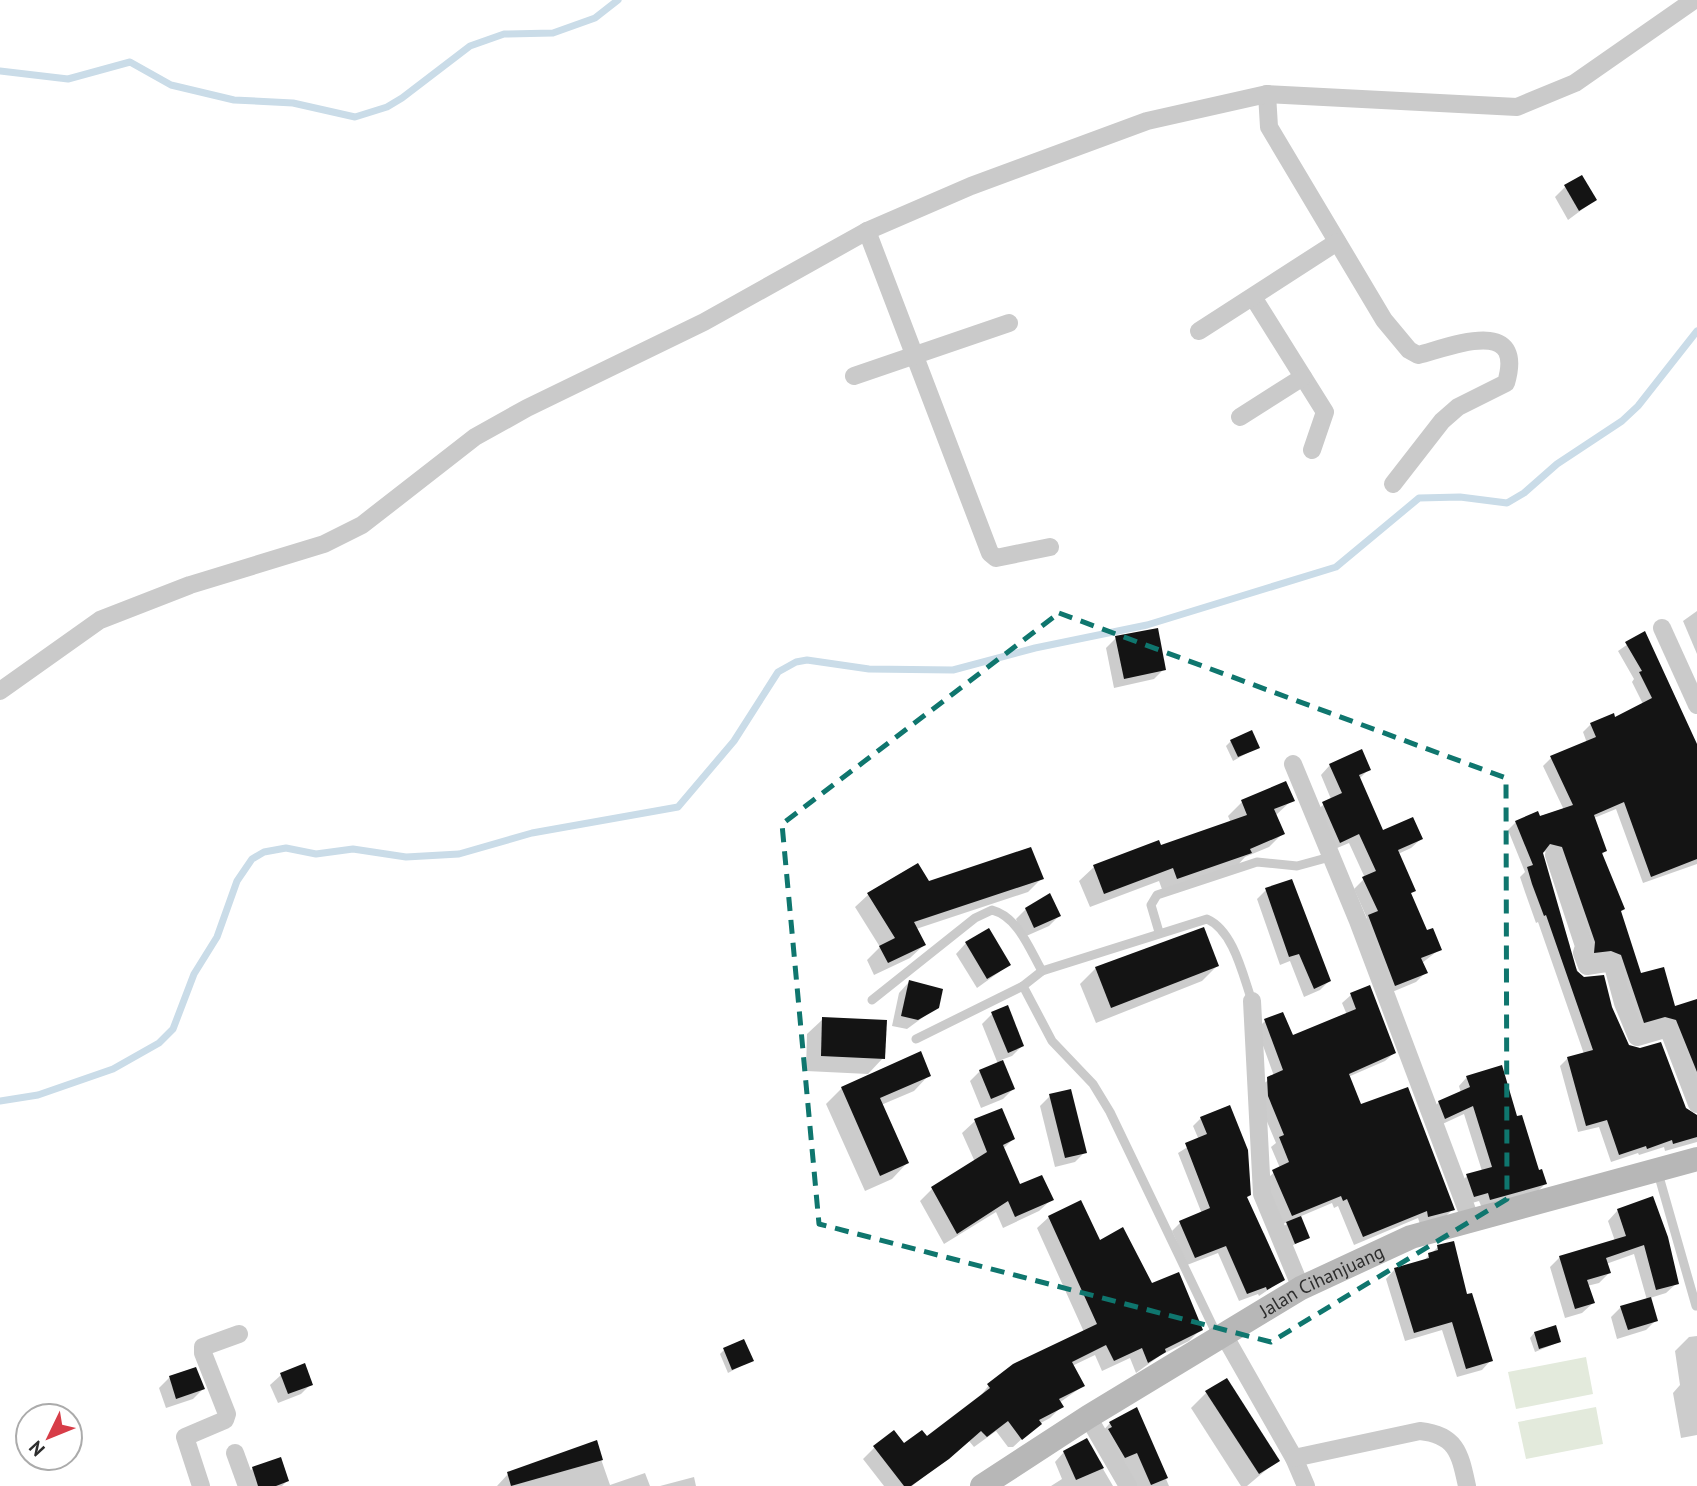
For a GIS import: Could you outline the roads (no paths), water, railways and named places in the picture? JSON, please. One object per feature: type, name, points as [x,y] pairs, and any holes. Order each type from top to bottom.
[{"type":"main road","name":"Jalan Cihanjuang","points":[[982,1486],[1088,1417],[1301,1288],[1411,1237],[1697,1159]]},
{"type":"street","points":[[0,691],[100,620],[190,584],[324,544],[362,525],[475,437],[527,408],[704,323],[867,231],[971,186],[1147,121],[1267,94],[1517,107],[1575,83],[1694,0]]},
{"type":"street","points":[[1267,94],[1269,127],[1384,320],[1409,350],[1418,355],[1484,338],[1496,341],[1507,352],[1511,367],[1506,383],[1458,407],[1442,421],[1393,484]]},
{"type":"street","points":[[867,231],[990,553],[996,558],[1050,547]]},
{"type":"street","points":[[1199,331],[1337,242]]},
{"type":"street","points":[[1253,297],[1325,412],[1311,450]]},
{"type":"street","points":[[854,376],[1009,323]]},
{"type":"street","points":[[1240,417],[1303,377]]},
{"type":"street","points":[[1662,628],[1697,705]]},
{"type":"street","points":[[1293,764],[1471,1221]]},
{"type":"street","points":[[1554,855],[1584,946],[1582,953],[1587,966],[1612,962],[1623,1003],[1637,1037],[1668,1028],[1682,1058],[1697,1104]]},
{"type":"street","points":[[1252,1002],[1262,1194],[1301,1288]]},
{"type":"street","points":[[201,1486],[185,1437],[225,1420],[227,1414],[203,1347],[239,1334]]},
{"type":"street","points":[[1222,1337],[1294,1458],[1306,1486]]},
{"type":"street","points":[[1088,1417],[1128,1486]]},
{"type":"street","points":[[1294,1458],[1420,1431],[1436,1433],[1457,1449],[1467,1486]]},
{"type":"street","points":[[235,1453],[247,1486]]},
{"type":"lane","points":[[1159,932],[1151,905],[1157,895],[1257,862],[1297,866],[1330,857]]},
{"type":"lane","points":[[872,1000],[975,918],[992,910],[1006,914],[1042,971]]},
{"type":"lane","points":[[916,1039],[1023,985],[1042,971],[1159,932],[1210,920],[1228,940],[1252,1002]]},
{"type":"lane","points":[[1023,985],[1052,1041],[1093,1084],[1111,1112],[1222,1337]]},
{"type":"lane","points":[[1657,1170],[1696,1306]]},
{"type":"waterway","points":[[0,71],[68,79],[130,62],[171,85],[234,100],[293,103],[355,117],[387,107],[402,98],[470,46],[504,34],[553,33],[595,18],[618,0]]},
{"type":"waterway","points":[[0,1101],[38,1095],[113,1069],[159,1043],[173,1029],[194,974],[217,937],[237,881],[252,859],[264,852],[286,848],[316,854],[353,849],[406,857],[459,854],[532,833],[678,807],[734,741],[778,672],[796,662],[807,660],[869,669],[953,670],[1035,648],[1147,625],[1336,567],[1419,498],[1460,497],[1507,503],[1524,493],[1557,464],[1622,421],[1638,406],[1697,331]]}]
